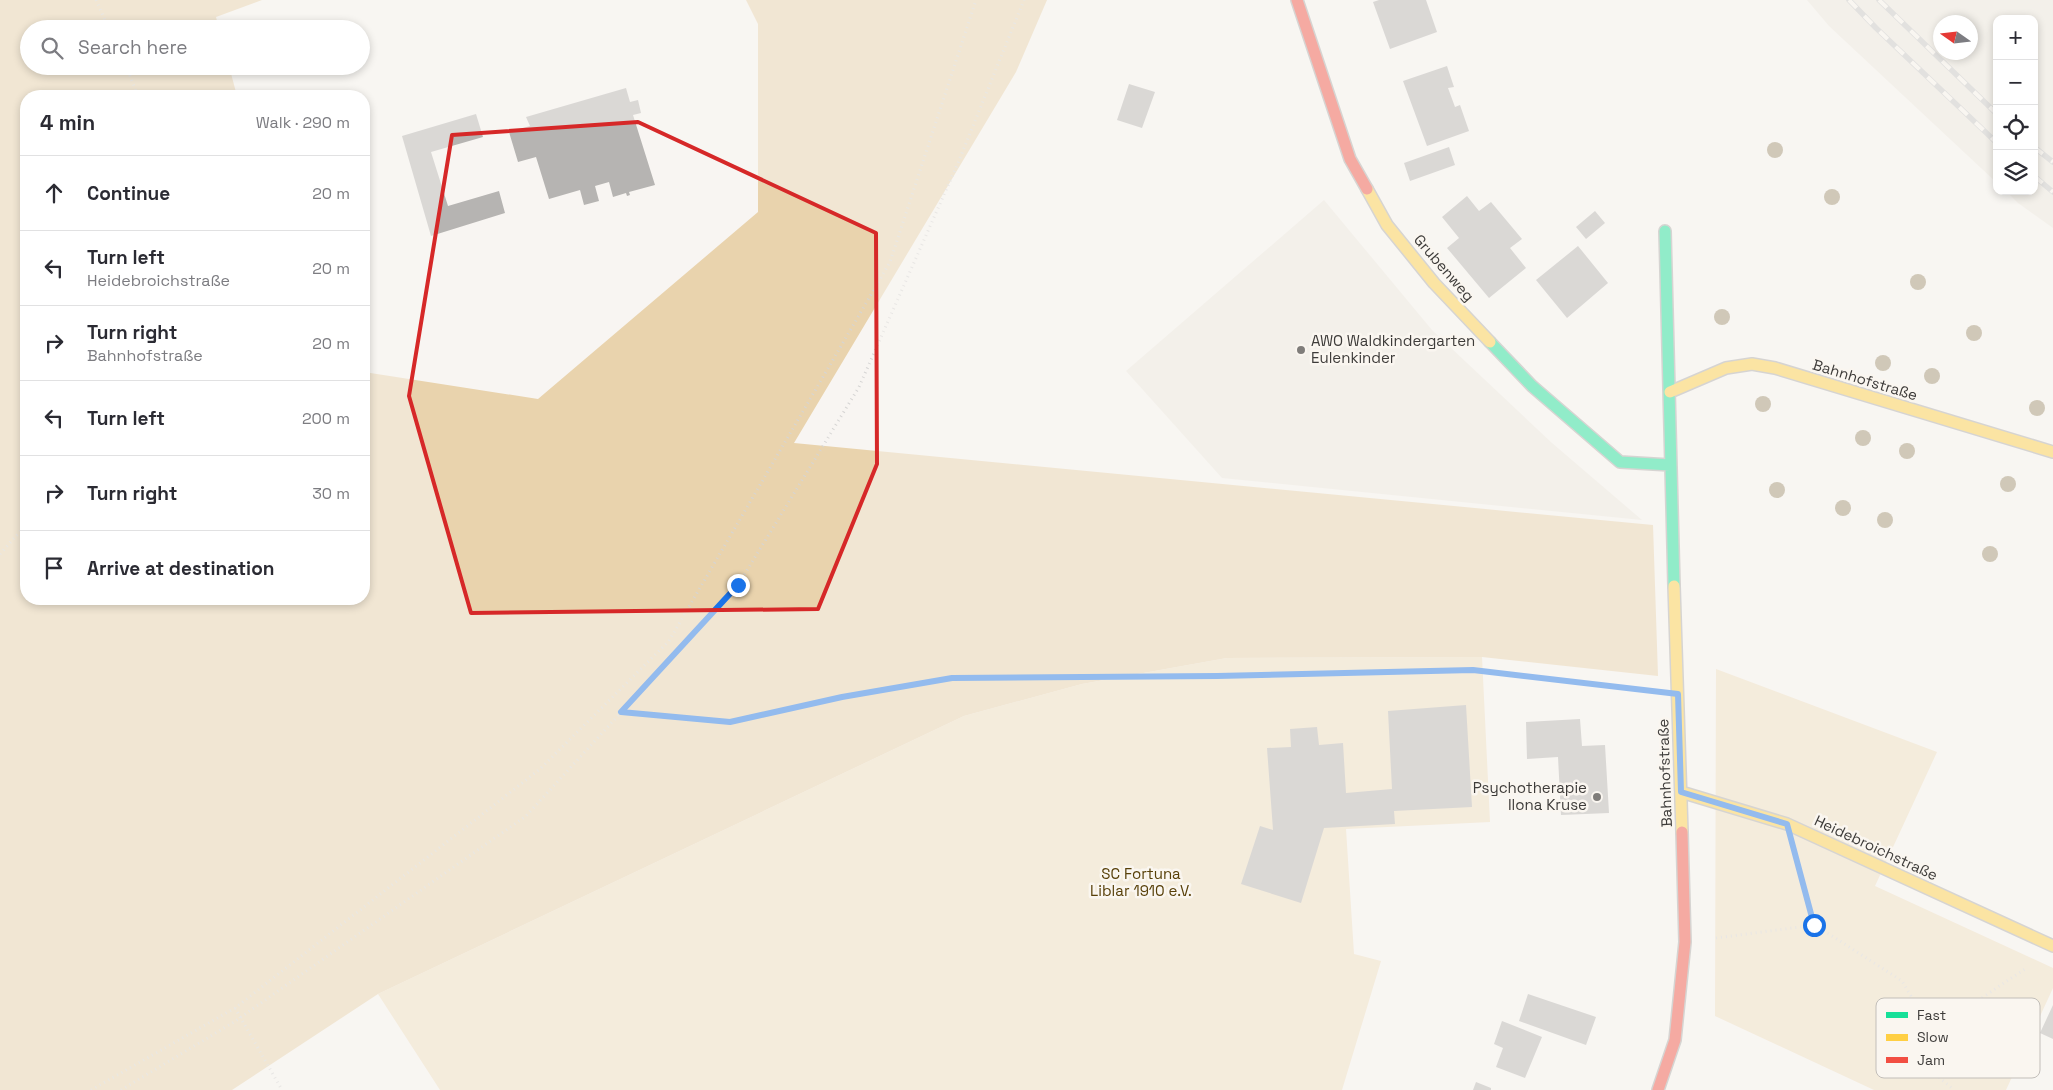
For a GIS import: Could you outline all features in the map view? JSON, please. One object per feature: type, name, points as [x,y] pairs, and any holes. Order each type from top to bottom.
[{"type":"street","name":"Grubenweg","points":[[1298,0],[1350,159],[1387,225],[1434,283],[1532,386],[1620,462],[1670,464]]},
{"type":"street","name":"Bahnhofstraße","points":[[1658,1090],[1675,1040],[1685,942],[1670,464],[1670,392],[1665,231]]},
{"type":"street","name":"Bahnhofstraße","points":[[1670,392],[1726,368],[1752,364],[1776,368],[2053,452]]},
{"type":"street","name":"Heidebroichstraße","points":[[1681,792],[1787,824],[2053,946]]},
{"type":"path","points":[[96,0],[105,20]]},
{"type":"path","points":[[91,1090],[235,1008],[540,770],[669,642],[890,262],[976,0]]},
{"type":"path","points":[[121,1090],[234,1022],[526,816],[738,585],[859,387],[958,163],[1024,0]]},
{"type":"path","points":[[130,75],[136,90]]},
{"type":"path","points":[[0,554],[20,532]]},
{"type":"path","points":[[621,712],[730,722],[842,697],[952,678],[1217,676],[1473,670],[1678,694]]},
{"type":"path","points":[[1787,824],[1814,925]]},
{"type":"path","points":[[1685,942],[1814,925],[1902,982],[1912,998]]},
{"type":"path","points":[[1982,998],[2029,967]]},
{"type":"path","points":[[235,1008],[282,1090]]},
{"type":"path","points":[[1940,1078],[1954,1090]]},
{"type":"highlighted area","points":[[638,122],[876,233],[877,464],[818,609],[471,613],[409,396],[452,135]]},
{"type":"shaded area","points":[[0,0],[262,0],[216,17],[217,20],[20,20],[20,75],[231,75],[235,90],[20,90],[20,605],[370,605],[370,373],[538,399],[758,212],[758,24],[746,0],[1047,0],[1016,72],[794,443],[1653,525],[1658,676],[1482,657],[1227,658],[1082,684],[964,716],[378,994],[232,1090],[0,1090]]},
{"type":"shaded area","points":[[1807,0],[2053,0],[2053,228],[2010,195],[2038,195],[2038,15],[1993,15],[1993,179],[1829,26]]},
{"type":"shaded area","name":"AWO Waldkindergarten Eulenkinder","points":[[1324,200],[1432,330],[1552,443],[1642,520],[1222,478],[1126,371]]},
{"type":"green space","name":"SC Fortuna Liblar 1910 e.V.","points":[[1482,657],[1490,822],[1346,829],[1354,954],[1381,961],[1342,1090],[440,1090],[378,994],[964,716],[1082,684],[1227,658]]},
{"type":"green space","points":[[1716,669],[1937,752],[1875,886],[2053,968],[2053,988],[2040,1016],[2040,998],[1876,998],[1876,1078],[2012,1078],[2006,1090],[1874,1090],[1715,1016]]},
{"type":"building","points":[[1379,0],[1426,0],[1437,32],[1390,49],[1373,2]]},
{"type":"building","points":[[1447,66],[1454,87],[1448,88],[1455,107],[1460,105],[1469,131],[1427,146],[1403,81]]},
{"type":"building","points":[[1129,84],[1155,92],[1142,128],[1117,120]]},
{"type":"building","points":[[626,88],[630,102],[638,100],[641,113],[633,115],[655,185],[629,192],[630,195],[627,196],[626,193],[613,197],[609,182],[595,186],[599,201],[584,205],[580,190],[549,199],[536,157],[518,162],[509,132],[530,126],[526,117]]},
{"type":"building","points":[[476,114],[483,137],[431,152],[448,206],[499,191],[505,213],[431,236],[402,136]]},
{"type":"building","points":[[1449,147],[1455,165],[1410,181],[1404,163]]},
{"type":"building","points":[[1467,196],[1479,211],[1491,202],[1522,239],[1510,248],[1526,268],[1489,298],[1447,248],[1459,238],[1442,217]]},
{"type":"building","points":[[1595,211],[1605,223],[1586,239],[1576,227]]},
{"type":"building","points":[[1578,246],[1608,283],[1567,318],[1536,280]]},
{"type":"building","points":[[1466,705],[1472,807],[1394,811],[1395,824],[1324,828],[1301,903],[1241,884],[1260,826],[1273,830],[1267,748],[1291,747],[1290,729],[1317,727],[1319,745],[1343,743],[1346,793],[1392,789],[1388,711]]},
{"type":"building","points":[[1580,719],[1582,746],[1605,745],[1609,813],[1561,815],[1558,757],[1527,759],[1526,722]]},
{"type":"building","points":[[1528,994],[1596,1017],[1586,1045],[1519,1021]]},
{"type":"building","points":[[2053,1005],[2053,1039],[2040,1033]]},
{"type":"building","points":[[1502,1021],[1542,1037],[1525,1078],[1496,1067],[1503,1048],[1494,1044]]},
{"type":"building","points":[[1476,1082],[1491,1088],[1491,1090],[1473,1090]]},
{"type":"railway","points":[[1849,0],[1993,139]]},
{"type":"railway","points":[[1879,0],[1993,110]]},
{"type":"railway","points":[[2038,150],[2053,162]]},
{"type":"railway","points":[[2038,179],[2053,192]]},
{"type":"traffic: fast","points":[[1665,231],[1674,586]]},
{"type":"traffic: fast","points":[[1490,342],[1532,386],[1620,462],[1670,465]]},
{"type":"traffic: slow","points":[[1367,189],[1387,225],[1434,283],[1490,342]]},
{"type":"traffic: slow","points":[[1670,392],[1726,368],[1752,364],[1775,368],[2053,452]]},
{"type":"traffic: slow","points":[[1674,586],[1682,832]]},
{"type":"traffic: slow","points":[[1681,792],[1787,824],[2053,946]]},
{"type":"traffic: jam","points":[[1297,0],[1350,159],[1367,189]]},
{"type":"traffic: jam","points":[[1658,1090],[1675,1040],[1685,942],[1682,832]]},
{"type":"place","name":"AWO Waldkindergarten Eulenkinder","points":[[1301,350]]},
{"type":"place","name":"Psychotherapie Ilona Kruse","points":[[1597,797]]},
{"type":"route","points":[[738,585],[621,712],[730,722],[842,697],[952,678],[1217,676],[1473,670],[1678,694],[1681,792],[1787,824],[1814,925]]}]
